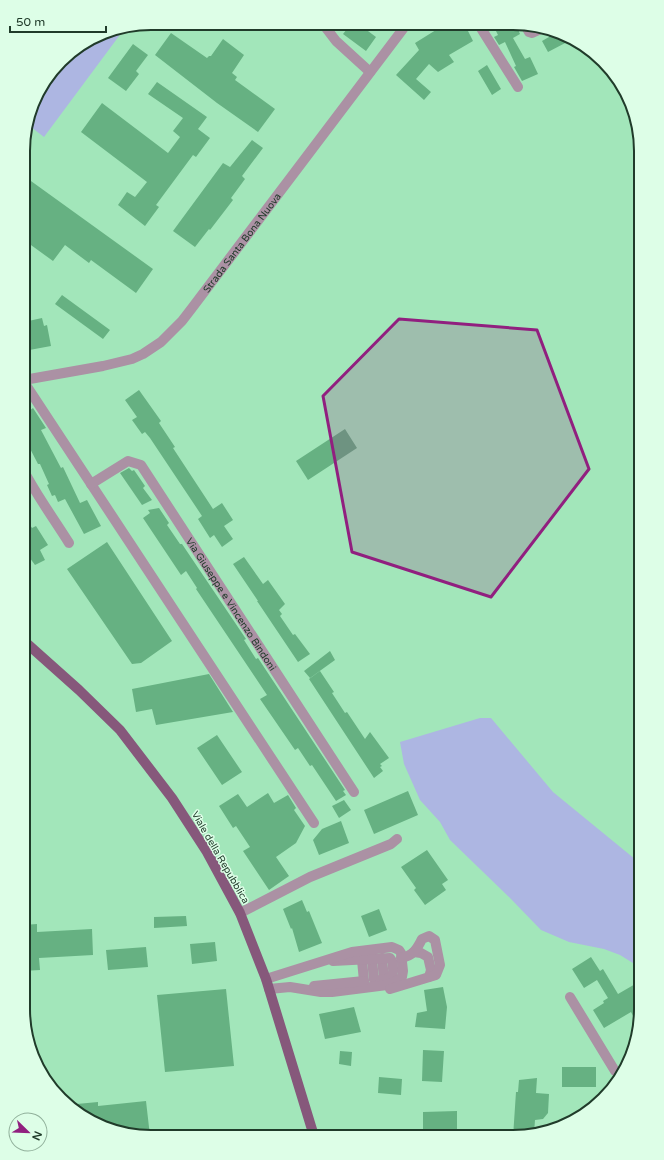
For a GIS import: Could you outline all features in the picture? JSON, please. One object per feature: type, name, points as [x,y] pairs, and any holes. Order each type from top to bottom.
[{"type":"main road","name":"Viale della Repubblica","points":[[30,646],[120,730],[172,798],[207,852],[240,913],[266,979],[312,1130]]},
{"type":"street","points":[[328,30],[336,41],[370,72]]},
{"type":"street","name":"Strada Santa Bona Nuova","points":[[30,380],[119,362],[143,354],[161,342],[182,321],[402,30]]},
{"type":"street","points":[[482,30],[518,87]]},
{"type":"street","points":[[30,390],[314,823]]},
{"type":"street","name":"Via Giuseppe e Vincenzo Bindoni","points":[[91,484],[128,460],[141,464],[354,792]]},
{"type":"street","points":[[30,482],[40,500],[52,515],[69,543]]},
{"type":"street","points":[[240,913],[310,877],[391,844],[397,839]]},
{"type":"street","points":[[341,991],[384,991],[429,977],[436,974],[440,968],[435,940],[429,936],[422,939],[414,952],[408,957],[402,958]]},
{"type":"street","points":[[266,979],[352,952],[392,948],[399,950],[402,958],[402,977],[387,985],[321,992],[298,987]]},
{"type":"street","points":[[414,952],[421,953],[428,958],[431,970],[429,977]]},
{"type":"street","points":[[269,989],[374,980],[392,977],[393,974],[393,961],[390,958],[322,961]]},
{"type":"street","points":[[372,959],[374,980]]},
{"type":"street","points":[[570,997],[617,1072]]},
{"type":"highlighted area","points":[[399,319],[537,330],[589,469],[491,597],[352,552],[323,396]]},
{"type":"shaded area","points":[[121,34],[44,137],[32,128],[42,97],[55,77],[65,65],[84,50],[97,42]]},
{"type":"shaded area","points":[[480,718],[491,718],[553,792],[634,858],[634,964],[620,955],[604,949],[569,942],[541,930],[450,840],[440,822],[420,800],[404,764],[400,742]]},
{"type":"building","points":[[346,30],[369,30],[368,31],[376,37],[366,51],[343,34]]},
{"type":"building","points":[[436,30],[468,30],[473,41],[449,55],[454,62],[438,72],[429,64],[416,79],[431,92],[424,100],[396,75],[419,50],[415,43]]},
{"type":"building","points":[[496,30],[518,30],[520,34],[513,38],[525,59],[530,57],[538,74],[522,81],[514,67],[516,66],[505,42],[499,45],[494,37],[498,35]]},
{"type":"building","points":[[171,33],[207,58],[211,56],[223,39],[244,55],[232,73],[237,77],[235,80],[275,109],[258,132],[217,103],[155,55]]},
{"type":"building","points":[[549,35],[567,42],[548,52],[542,41],[549,37]]},
{"type":"building","points":[[133,44],[148,55],[136,71],[139,74],[126,91],[108,78]]},
{"type":"building","points":[[487,65],[501,89],[492,95],[478,71]]},
{"type":"building","points":[[157,82],[207,117],[198,129],[210,138],[196,157],[193,155],[156,205],[159,207],[145,226],[118,205],[127,192],[135,197],[147,182],[81,132],[102,103],[168,153],[180,137],[173,131],[183,118],[148,94]]},
{"type":"building","points":[[252,140],[263,148],[242,176],[245,179],[231,198],[233,200],[195,247],[173,231],[223,163],[230,167]]},
{"type":"building","points":[[30,180],[153,269],[136,293],[91,260],[89,263],[65,245],[53,261],[30,244]]},
{"type":"building","points":[[62,295],[110,330],[103,339],[55,304]]},
{"type":"building","points":[[42,318],[44,326],[47,325],[51,346],[30,350],[30,321]]},
{"type":"building","points":[[139,390],[161,421],[159,423],[175,447],[173,448],[213,509],[222,503],[233,520],[224,526],[233,539],[222,547],[214,535],[210,538],[198,519],[202,516],[150,438],[145,432],[142,434],[132,420],[137,417],[125,400]]},
{"type":"building","points":[[33,408],[46,428],[41,430],[61,468],[63,467],[80,503],[87,500],[101,526],[84,534],[65,499],[58,502],[55,495],[52,496],[47,485],[49,484],[40,464],[38,464],[30,449],[30,410]]},
{"type":"building","points":[[345,429],[357,448],[308,480],[296,461]]},
{"type":"building","points":[[129,468],[132,471],[134,470],[145,486],[143,488],[152,500],[142,505],[120,473]]},
{"type":"building","points":[[159,508],[169,523],[167,525],[180,544],[182,544],[246,639],[244,640],[256,659],[258,658],[345,790],[343,791],[346,795],[336,801],[312,765],[310,766],[298,748],[295,750],[260,699],[267,695],[196,589],[197,588],[186,571],[181,575],[143,518],[150,513],[148,510]]},
{"type":"building","points":[[30,525],[32,528],[36,526],[48,545],[40,550],[45,560],[35,565],[30,558]]},
{"type":"building","points":[[107,542],[172,641],[141,663],[132,664],[67,569]]},
{"type":"building","points":[[244,557],[263,584],[268,580],[285,604],[279,610],[282,614],[280,616],[293,635],[295,634],[310,654],[298,662],[233,564]]},
{"type":"building","points":[[330,651],[335,660],[310,678],[304,671]]},
{"type":"building","points":[[320,671],[334,692],[332,693],[345,713],[347,712],[365,739],[370,732],[389,758],[380,764],[383,771],[374,778],[309,679]]},
{"type":"building","points":[[209,674],[233,712],[156,725],[152,709],[136,712],[132,689]]},
{"type":"building","points":[[217,735],[242,772],[222,785],[197,748]]},
{"type":"building","points":[[408,791],[418,815],[374,834],[364,810]]},
{"type":"building","points":[[268,793],[274,803],[288,795],[296,808],[294,810],[305,826],[296,843],[276,857],[289,876],[269,890],[243,851],[250,847],[236,826],[233,828],[219,806],[238,794],[247,807]]},
{"type":"building","points":[[344,800],[351,810],[339,818],[332,806]]},
{"type":"building","points":[[341,821],[349,843],[319,855],[313,840],[322,829]]},
{"type":"building","points":[[427,850],[448,880],[442,884],[446,890],[425,905],[414,890],[416,888],[401,867]]},
{"type":"building","points":[[302,900],[307,912],[309,911],[322,943],[299,952],[292,928],[291,929],[283,909]]},
{"type":"building","points":[[379,909],[387,930],[369,937],[361,916]]},
{"type":"building","points":[[186,916],[187,926],[154,928],[154,917]]},
{"type":"building","points":[[30,924],[37,924],[37,932],[92,929],[93,955],[39,958],[40,970],[30,971]]},
{"type":"building","points":[[215,942],[217,961],[192,964],[190,944]]},
{"type":"building","points":[[146,947],[148,967],[108,970],[106,950]]},
{"type":"building","points":[[591,957],[600,971],[603,969],[618,994],[634,985],[634,1018],[631,1012],[604,1028],[593,1010],[604,1003],[603,1001],[608,998],[597,980],[584,988],[572,969]]},
{"type":"building","points":[[443,987],[447,1007],[445,1029],[415,1027],[417,1013],[427,1011],[424,990]]},
{"type":"building","points":[[226,989],[234,1066],[165,1072],[157,995]]},
{"type":"building","points":[[354,1007],[361,1032],[325,1039],[319,1014]]},
{"type":"building","points":[[423,1050],[444,1051],[442,1082],[422,1081]]},
{"type":"building","points":[[340,1051],[352,1052],[351,1066],[339,1064]]},
{"type":"building","points":[[562,1067],[596,1067],[596,1087],[562,1087]]},
{"type":"building","points":[[379,1077],[402,1079],[401,1095],[378,1093]]},
{"type":"building","points":[[537,1078],[536,1093],[549,1094],[548,1113],[543,1119],[535,1120],[534,1128],[513,1130],[516,1092],[518,1092],[519,1080]]},
{"type":"building","points":[[146,1101],[149,1130],[120,1126],[105,1121],[90,1114],[76,1104],[98,1102],[98,1106]]},
{"type":"building","points":[[457,1111],[457,1130],[423,1130],[423,1112]]}]
